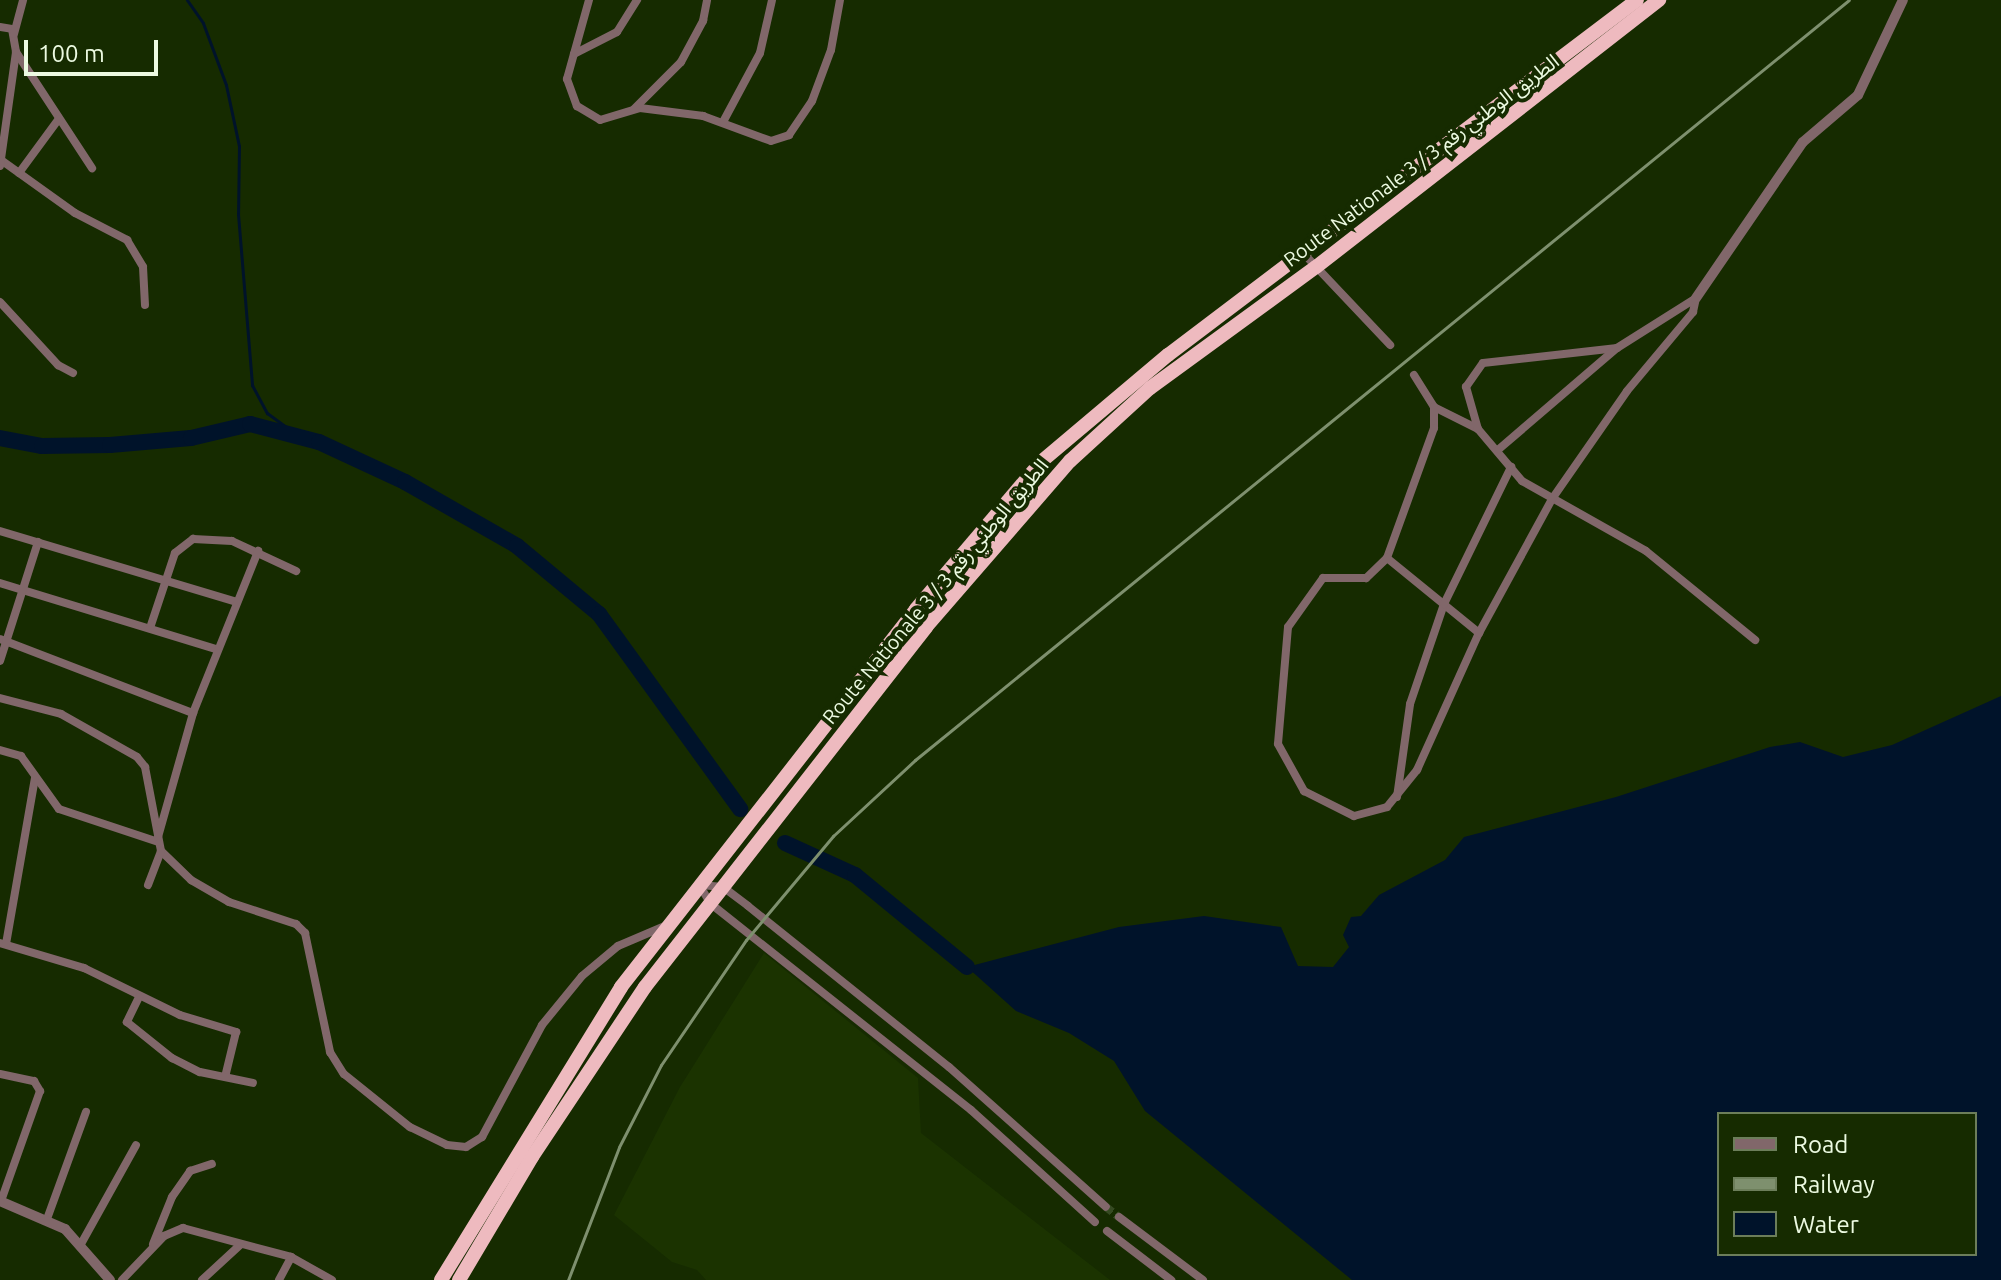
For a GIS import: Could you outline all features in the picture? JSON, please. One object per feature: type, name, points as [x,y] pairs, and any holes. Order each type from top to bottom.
[{"type":"highway","name":"Route Nationale 3 / الطريق الوطني رقم 3","points":[[459,1280],[462,1258],[576,1054],[669,924],[916,609],[1042,461],[1168,355],[1305,255],[1637,0]]},
{"type":"highway","name":"Route Nationale 3 / الطريق الوطني رقم 3","points":[[441,1280],[462,1258],[590,1065],[723,887],[926,627],[1070,461],[1150,388],[1316,267],[1659,0]]},
{"type":"street","points":[[13,36],[23,0]]},
{"type":"street","points":[[589,0],[567,85],[577,106],[600,120],[633,109],[681,62],[703,21],[707,0]]},
{"type":"street","points":[[574,54],[617,32],[637,0]]},
{"type":"street","points":[[723,122],[760,53],[772,0]]},
{"type":"street","points":[[633,109],[723,122],[767,141],[789,135],[825,68],[840,0]]},
{"type":"street","points":[[1434,407],[1434,428],[1387,558],[1366,578],[1323,578],[1288,627],[1278,744],[1304,791],[1335,811],[1367,815],[1397,797],[1417,770],[1479,633],[1552,499],[1627,391],[1693,312],[1696,298],[1803,142],[1858,95],[1903,0]]},
{"type":"street","points":[[0,27],[12,29],[16,52],[92,168]]},
{"type":"street","points":[[0,166],[3,90],[16,52]]},
{"type":"street","points":[[19,173],[58,120]]},
{"type":"street","points":[[1,160],[75,213],[127,240],[143,267],[145,305]]},
{"type":"street","points":[[1305,255],[1390,345]]},
{"type":"street","points":[[1499,449],[1617,348],[1696,298]]},
{"type":"street","points":[[0,302],[58,365],[73,373]]},
{"type":"street","points":[[1478,429],[1466,387],[1483,363],[1617,348]]},
{"type":"street","points":[[1414,375],[1434,407],[1478,429],[1499,449],[1511,467],[1552,499],[1646,551],[1755,640]]},
{"type":"street","points":[[1397,797],[1410,704],[1444,604],[1511,467]]},
{"type":"street","points":[[0,531],[165,577],[236,602]]},
{"type":"street","points":[[150,628],[175,553],[193,539],[232,541],[296,571]]},
{"type":"street","points":[[0,661],[3,640],[38,542]]},
{"type":"street","points":[[148,885],[193,713],[216,649],[258,551]]},
{"type":"street","points":[[1387,558],[1479,633]]},
{"type":"street","points":[[0,583],[216,649]]},
{"type":"street","points":[[3,640],[193,713]]},
{"type":"street","points":[[0,698],[61,714],[137,757],[145,767],[159,844]]},
{"type":"street","points":[[0,750],[21,756],[59,809],[159,844],[191,880],[229,902],[296,924],[305,933],[330,1052],[344,1074],[410,1127],[456,1147],[482,1137],[542,1025],[572,987],[618,946],[669,924]]},
{"type":"street","points":[[35,778],[3,943],[84,968],[139,997],[236,1032],[225,1077]]},
{"type":"street","points":[[700,885],[723,887],[828,970],[983,1098],[1106,1207]]},
{"type":"street","points":[[700,885],[711,904],[971,1110],[1095,1222]]},
{"type":"street","points":[[817,986],[828,970]]},
{"type":"street","points":[[139,997],[127,1022],[172,1058],[225,1077],[253,1083]]},
{"type":"street","points":[[885,1040],[896,1025]]},
{"type":"street","points":[[0,1074],[34,1081],[40,1091],[0,1201],[47,1219],[81,1244],[110,1280]]},
{"type":"street","points":[[971,1110],[983,1098]]},
{"type":"street","points":[[47,1219],[86,1112]]},
{"type":"street","points":[[81,1244],[136,1145]]},
{"type":"street","points":[[151,1248],[172,1197],[190,1171],[212,1164]]},
{"type":"street","points":[[1119,1217],[1203,1280]]},
{"type":"street","points":[[122,1280],[172,1230],[183,1228],[291,1257],[332,1280]]},
{"type":"street","points":[[1107,1231],[1171,1280]]},
{"type":"street","points":[[202,1280],[240,1245]]},
{"type":"street","points":[[279,1280],[291,1257]]},
{"type":"shaded area","points":[[764,953],[918,1078],[921,1133],[1110,1280],[706,1280],[697,1270],[672,1262],[614,1215],[680,1087]]},
{"type":"water","points":[[2001,696],[2001,1280],[1352,1280],[1145,1111],[1114,1061],[1069,1033],[1016,1011],[967,967],[1119,927],[1204,916],[1281,927],[1298,966],[1333,967],[1349,947],[1343,935],[1351,917],[1361,916],[1379,895],[1445,860],[1464,837],[1616,797],[1770,747],[1800,742],[1843,757],[1892,745]]},
{"type":"waterway","points":[[187,0],[203,23],[226,85],[239,146],[238,214],[252,385],[267,413],[300,437]]},
{"type":"waterway","points":[[0,438],[42,446],[110,445],[191,438],[250,424],[319,442],[405,482],[517,546],[599,614],[740,809]]},
{"type":"waterway","points":[[785,843],[855,875],[967,967]]},
{"type":"tunnel","points":[[1106,1207],[1119,1217]]},
{"type":"railway","points":[[568,1280],[619,1147],[661,1065],[746,940],[833,836],[915,760],[1849,0]]}]
